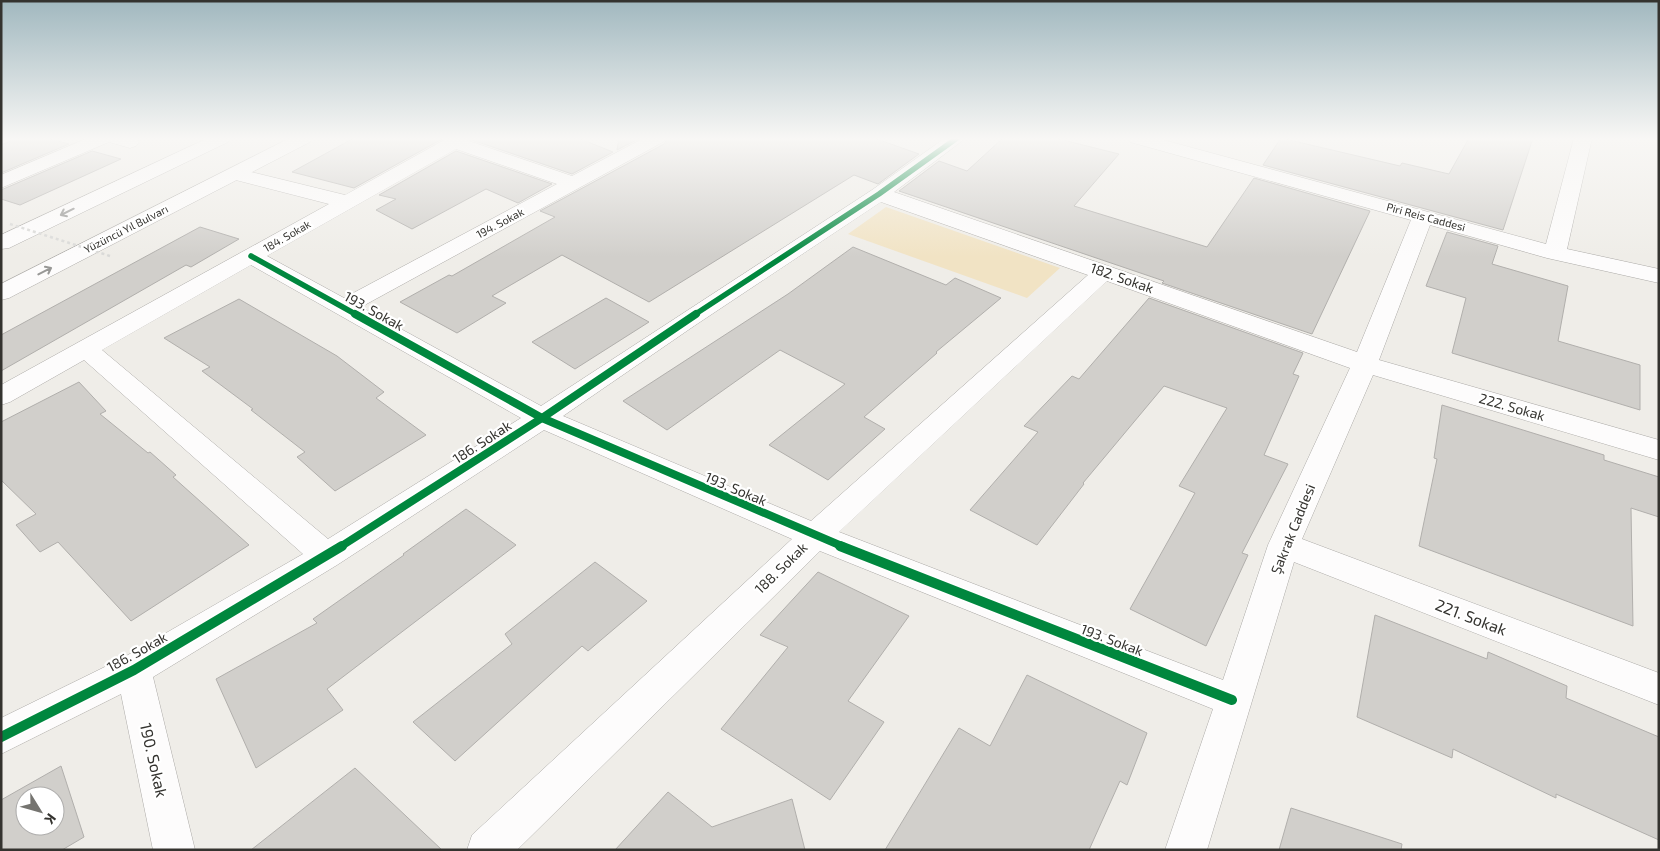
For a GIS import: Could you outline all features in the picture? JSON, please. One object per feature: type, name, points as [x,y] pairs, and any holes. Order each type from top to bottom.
[{"type":"street","points":[[1,243],[138,178]]},
{"type":"street","name":"Yüzüncü Yıl Bulvarı","points":[[1,293],[227,178]]},
{"type":"street","points":[[249,178],[347,202]]},
{"type":"street","name":"184. Sokak","points":[[1,396],[390,178]]},
{"type":"street","points":[[559,178],[573,183]]},
{"type":"street","name":"194. Sokak","points":[[343,308],[583,178]]},
{"type":"street","name":"186. Sokak","points":[[1,737],[134,670],[326,556],[542,418],[902,178]]},
{"type":"street","name":"Piri Reis Caddesi","points":[[1282,178],[1555,252],[1659,276]]},
{"type":"street","points":[[1555,252],[1573,178]]},
{"type":"street","name":"182. Sokak","points":[[879,194],[1365,364]]},
{"type":"street","name":"Şakrak Caddesi","points":[[1186,850],[1232,700],[1284,545],[1365,364],[1423,216]]},
{"type":"street","name":"193. Sokak","points":[[251,256],[542,418],[815,536],[1232,700]]},
{"type":"street","name":"188. Sokak","points":[[486,850],[815,536],[1104,272]]},
{"type":"street","points":[[86,349],[326,556]]},
{"type":"street","name":"222. Sokak","points":[[1365,364],[1659,450]]},
{"type":"street","name":"221. Sokak","points":[[1284,545],[1659,689]]},
{"type":"street","name":"190. Sokak","points":[[134,670],[174,850]]},
{"type":"path","points":[[10,224],[110,256]]},
{"type":"shaded area","points":[[886,207],[1060,268],[1027,298],[848,234]]},
{"type":"building","points":[[30,178],[80,178],[20,205],[1,199],[1,190]]},
{"type":"building","points":[[314,178],[373,178],[354,188]]},
{"type":"building","points":[[409,178],[534,178],[552,184],[518,203],[486,189],[412,229],[376,210],[396,199],[379,195]]},
{"type":"building","points":[[602,178],[850,178],[649,302],[562,255],[492,296],[506,303],[457,333],[400,302],[449,275],[452,276],[555,217],[540,211]]},
{"type":"building","points":[[861,178],[887,178],[878,184]]},
{"type":"building","points":[[917,178],[1098,178],[1074,206],[1207,247],[1254,178],[1370,211],[1312,334],[1162,283],[1164,281],[899,191]]},
{"type":"building","points":[[1310,178],[1520,178],[1503,230]]},
{"type":"building","points":[[200,227],[239,239],[191,267],[186,265],[1,371],[1,335]]},
{"type":"building","points":[[1447,232],[1498,246],[1492,264],[1568,286],[1558,341],[1640,365],[1640,410],[1452,353],[1466,298],[1426,286]]},
{"type":"building","points":[[853,247],[946,285],[955,278],[1001,298],[936,352],[864,417],[885,429],[828,480],[769,445],[845,384],[780,350],[667,430],[623,401],[788,294]]},
{"type":"building","points":[[606,298],[649,322],[575,369],[532,342]]},
{"type":"building","points":[[1149,298],[1303,353],[1293,374],[1299,376],[1264,455],[1288,464],[1242,553],[1248,555],[1206,646],[1130,609],[1195,493],[1179,486],[1227,408],[1164,386],[1083,483],[1037,545],[970,510],[1038,432],[1024,426],[1072,376],[1079,379]]},
{"type":"building","points":[[239,299],[337,356],[384,392],[376,398],[426,435],[335,491],[297,457],[305,452],[251,410],[253,409],[202,371],[210,367],[164,338]]},
{"type":"building","points":[[79,382],[106,411],[100,414],[148,453],[150,452],[176,475],[173,477],[249,545],[131,621],[58,542],[40,552],[16,525],[36,514],[1,480],[1,422]]},
{"type":"building","points":[[1442,405],[1604,455],[1604,460],[1659,477],[1659,517],[1631,508],[1633,626],[1419,546],[1437,459],[1434,458]]},
{"type":"building","points":[[466,509],[516,545],[327,689],[343,710],[256,768],[216,679],[317,623],[313,619]]},
{"type":"building","points":[[595,562],[647,601],[588,651],[582,646],[455,761],[413,722],[512,644],[505,634]]},
{"type":"building","points":[[818,572],[909,616],[848,701],[884,722],[830,800],[721,729],[788,647],[760,635]]},
{"type":"building","points":[[1375,615],[1487,659],[1488,652],[1567,686],[1566,698],[1659,737],[1659,840],[1556,794],[1556,798],[1453,749],[1452,758],[1357,717]]},
{"type":"building","points":[[1027,675],[1147,733],[1127,785],[1120,781],[1089,850],[885,850],[959,728],[990,746]]},
{"type":"building","points":[[61,766],[84,837],[62,850],[1,850],[1,800],[15,792],[15,836],[65,836],[65,786],[26,786]]},
{"type":"building","points":[[355,768],[442,850],[251,850]]},
{"type":"building","points":[[668,792],[712,827],[792,799],[805,850],[615,850]]},
{"type":"building","points":[[1291,808],[1402,844],[1401,850],[1279,850]]},
{"type":"cycle path","points":[[1,737],[134,670],[326,556],[542,418],[902,178]]},
{"type":"cycle path","points":[[251,256],[542,418],[815,536],[1232,700]]}]
